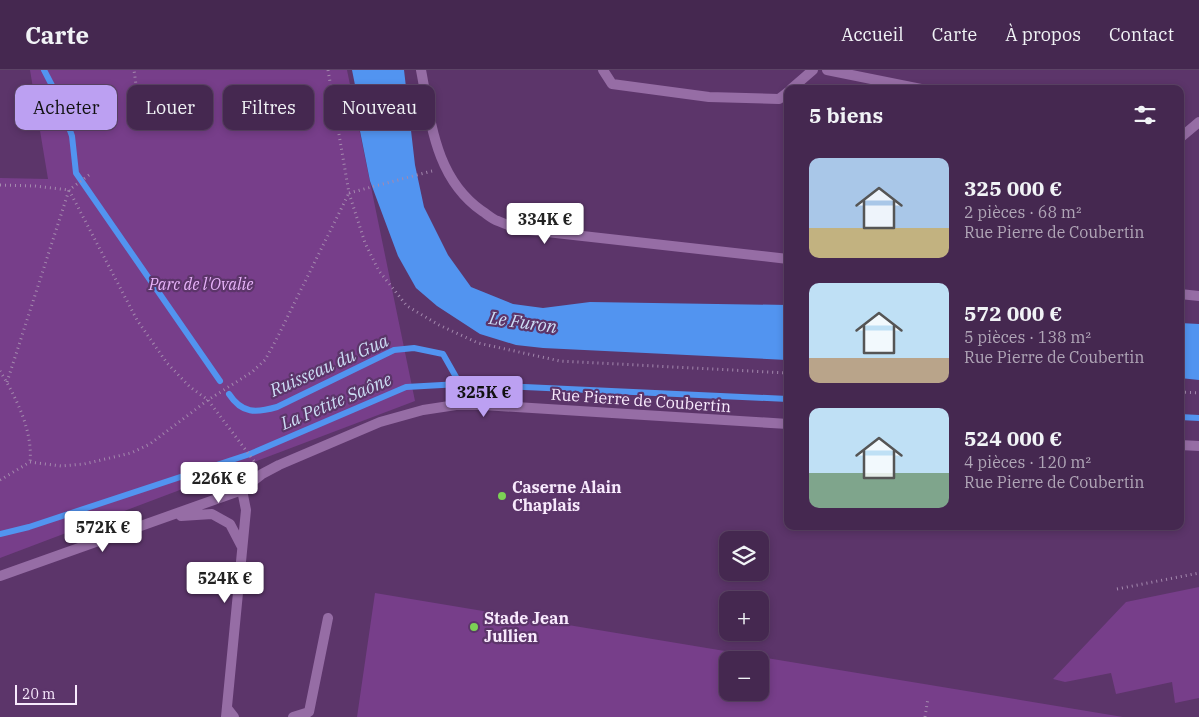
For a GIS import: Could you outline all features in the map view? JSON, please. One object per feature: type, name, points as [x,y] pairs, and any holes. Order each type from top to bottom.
[{"type":"street","points":[[420,70],[433,134],[445,168],[458,190],[474,205],[496,221],[520,230],[784,259]]},
{"type":"street","points":[[603,70],[612,84],[709,97],[780,99],[784,96]]},
{"type":"street","points":[[796,85],[813,70]]},
{"type":"street","points":[[827,70],[901,85]]},
{"type":"street","points":[[1184,135],[1199,122]]},
{"type":"street","points":[[1184,294],[1199,296]]},
{"type":"street","name":"Rue Pierre de Coubertin","points":[[0,576],[242,490],[262,474],[279,466],[380,422],[423,410],[456,405],[483,405],[784,424]]},
{"type":"street","points":[[1184,445],[1199,446]]},
{"type":"street","points":[[234,717],[227,712],[246,510],[242,490]]},
{"type":"street","name":"Rue Pierre de Coubertin","points":[[167,517],[212,514],[230,524],[242,548]]},
{"type":"street","points":[[293,717],[309,712],[328,618]]},
{"type":"path","points":[[134,70],[136,85]]},
{"type":"path","points":[[328,70],[349,193],[365,243],[380,271],[407,306],[439,325],[478,343],[560,361],[784,374]]},
{"type":"path","points":[[0,480],[30,462],[61,466],[84,464],[131,453],[150,444],[208,400],[252,372],[265,360],[275,342],[349,193],[432,171]]},
{"type":"path","points":[[7,382],[69,190],[89,175]]},
{"type":"path","points":[[0,185],[35,186],[69,190]]},
{"type":"path","points":[[69,190],[136,320],[167,363],[190,387],[208,400],[258,466]]},
{"type":"path","points":[[0,371],[7,382],[21,415],[31,449],[30,462]]},
{"type":"path","points":[[1184,392],[1199,393]]},
{"type":"path","points":[[1117,589],[1199,573]]},
{"type":"path","points":[[925,717],[928,698]]},
{"type":"green space","name":"Parc de l'Ovalie","points":[[30,70],[347,70],[350,85],[324,85],[324,130],[359,130],[415,401],[0,558],[0,178],[48,179],[40,130],[117,130],[117,85],[32,85]]},
{"type":"green space","points":[[1199,587],[1199,698],[1175,703],[1172,682],[1116,694],[1111,673],[1065,682],[1053,679],[1126,602]]},
{"type":"green space","name":"Stade Jean Jullien","points":[[375,593],[725,651],[719,651],[719,701],[769,701],[769,658],[1123,717],[357,717]]},
{"type":"water","points":[[352,70],[404,70],[406,85],[355,85]]},
{"type":"water","name":"Le Furon","points":[[360,130],[411,130],[415,165],[424,207],[448,255],[471,287],[513,304],[543,308],[590,302],[784,305],[784,360],[543,348],[516,345],[480,334],[437,306],[416,288],[398,256],[370,181]]},
{"type":"water","points":[[1184,323],[1199,324],[1199,380],[1184,378]]},
{"type":"waterway","name":"Ruisseau du Gua","points":[[44,70],[58,97],[72,136],[76,173],[220,381]]},
{"type":"waterway","name":"Ruisseau du Gua","points":[[229,394],[234,401],[244,408],[256,411],[269,409],[277,407],[394,350],[414,348],[443,354],[460,384]]},
{"type":"waterway","name":"La Petite Saône","points":[[0,534],[29,527],[250,454],[406,387],[460,384],[784,399]]},
{"type":"waterway","name":"La Petite Saône","points":[[1184,417],[1199,418]]},
{"type":"place","name":"Caserne Alain Chaplais","points":[[502,496]]},
{"type":"place","name":"Stade Jean Jullien","points":[[474,627]]}]
